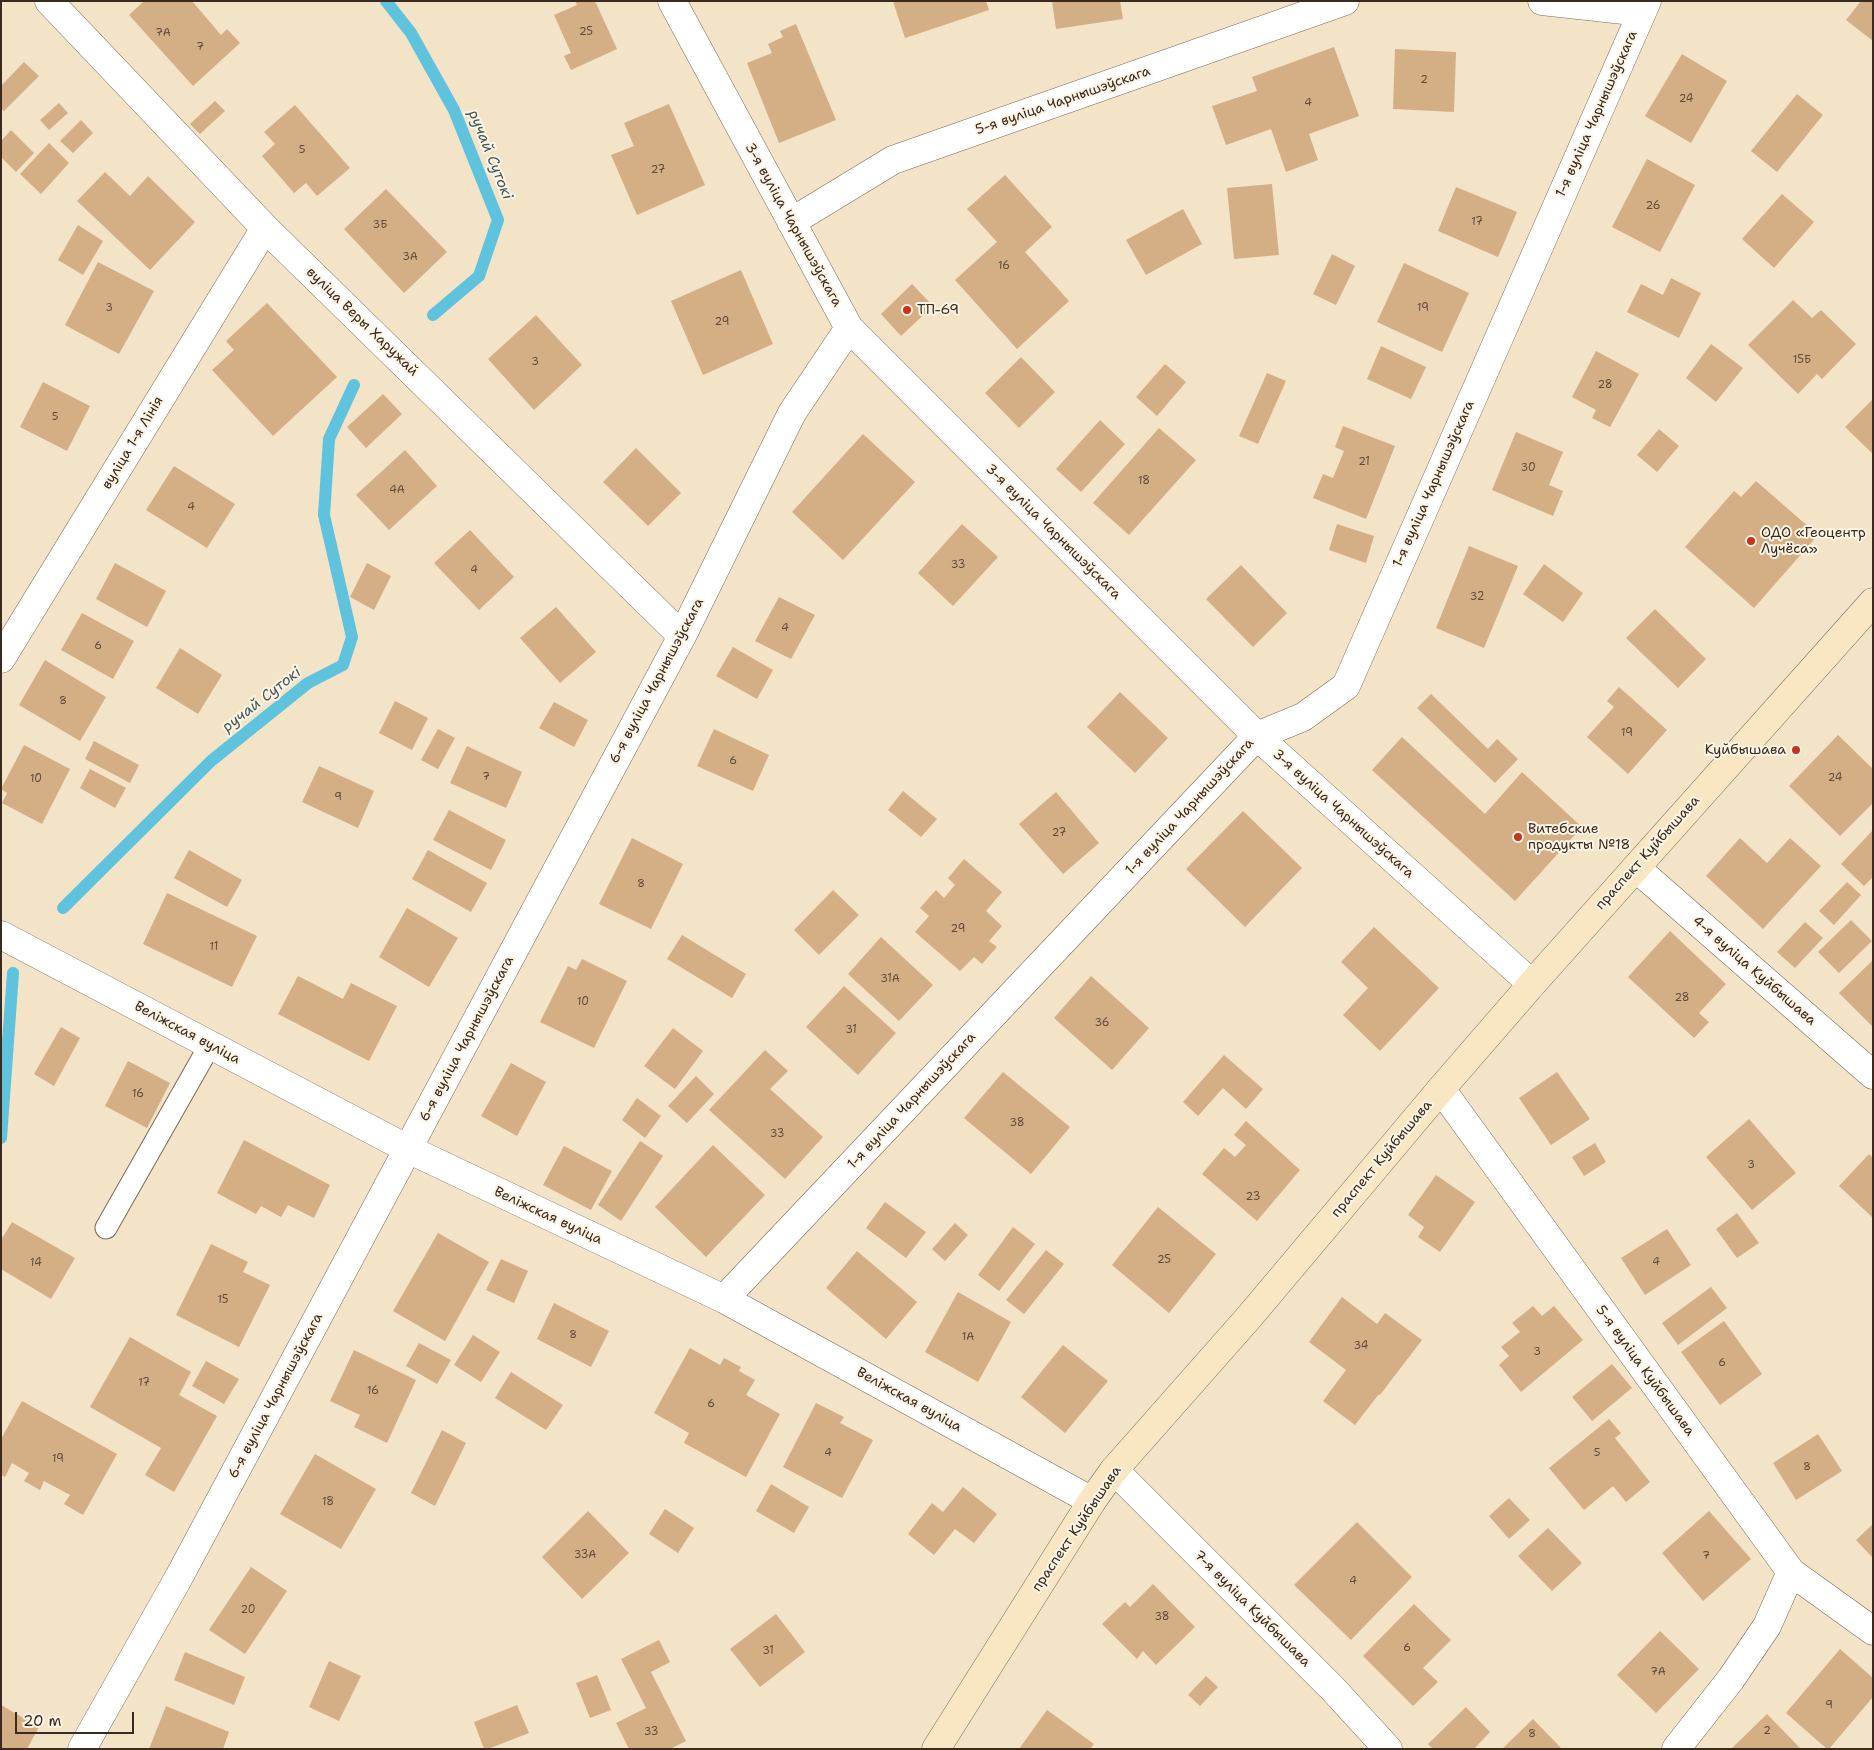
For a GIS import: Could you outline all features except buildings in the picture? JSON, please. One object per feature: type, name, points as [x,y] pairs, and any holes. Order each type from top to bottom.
[{"type":"street","name":"вуліца Веры Харужай","points":[[49,1],[265,228],[682,636]]},
{"type":"street","name":"3-я вуліца Чарнышэўскага","points":[[672,1],[849,328],[1257,736],[1532,984]]},
{"type":"street","name":"5-я вуліца Чарнышэўскага","points":[[791,222],[893,160],[1344,1]]},
{"type":"street","points":[[1542,1],[1644,7]]},
{"type":"street","name":"1-я вуліца Чарнышэўскага","points":[[724,1299],[1257,736],[1303,717],[1346,686],[1644,7]]},
{"type":"street","name":"вуліца 1-я Лінія","points":[[1,659],[265,228]]},
{"type":"street","name":"6-я вуліца Чарнышэўскага","points":[[82,1749],[179,1577],[682,636],[792,413],[849,328]]},
{"type":"street","name":"праспект Куйбышава","points":[[936,1749],[1092,1501],[1114,1470],[1250,1316],[1532,984],[1873,602]]},
{"type":"street","name":"4-я вуліца Куйбышава","points":[[1636,868],[1873,1075]]},
{"type":"street","name":"Веліжская вуліца","points":[[1,935],[408,1150],[724,1299],[1092,1501]]},
{"type":"street","name":"5-я вуліца Куйбышава","points":[[1441,1089],[1791,1572],[1873,1631]]},
{"type":"street","name":"7-я вуліца Куйбышава","points":[[1114,1470],[1333,1689],[1388,1749]]},
{"type":"street","points":[[1676,1749],[1731,1679],[1767,1626],[1791,1572]]},
{"type":"lane","points":[[106,1228],[210,1045]]},
{"type":"waterway","name":"ручай Сутокі","points":[[386,1],[411,33],[454,110],[498,220],[479,276],[433,315]]},
{"type":"waterway","name":"ручай Сутокі","points":[[63,908],[211,761],[308,683],[343,665],[352,637],[324,515],[329,439],[354,385]]},
{"type":"waterway","name":"ручай Сутокі","points":[[1,1138],[13,973]]},
{"type":"place","name":"ТП-69","points":[[907,310]]},
{"type":"place","name":"ОДО «Геоцентр Лучёса»","points":[[1751,541]]},
{"type":"place","name":"Куйбышава","points":[[1796,750]]},
{"type":"place","name":"Витебские продукты №18","points":[[1518,837]]}]
